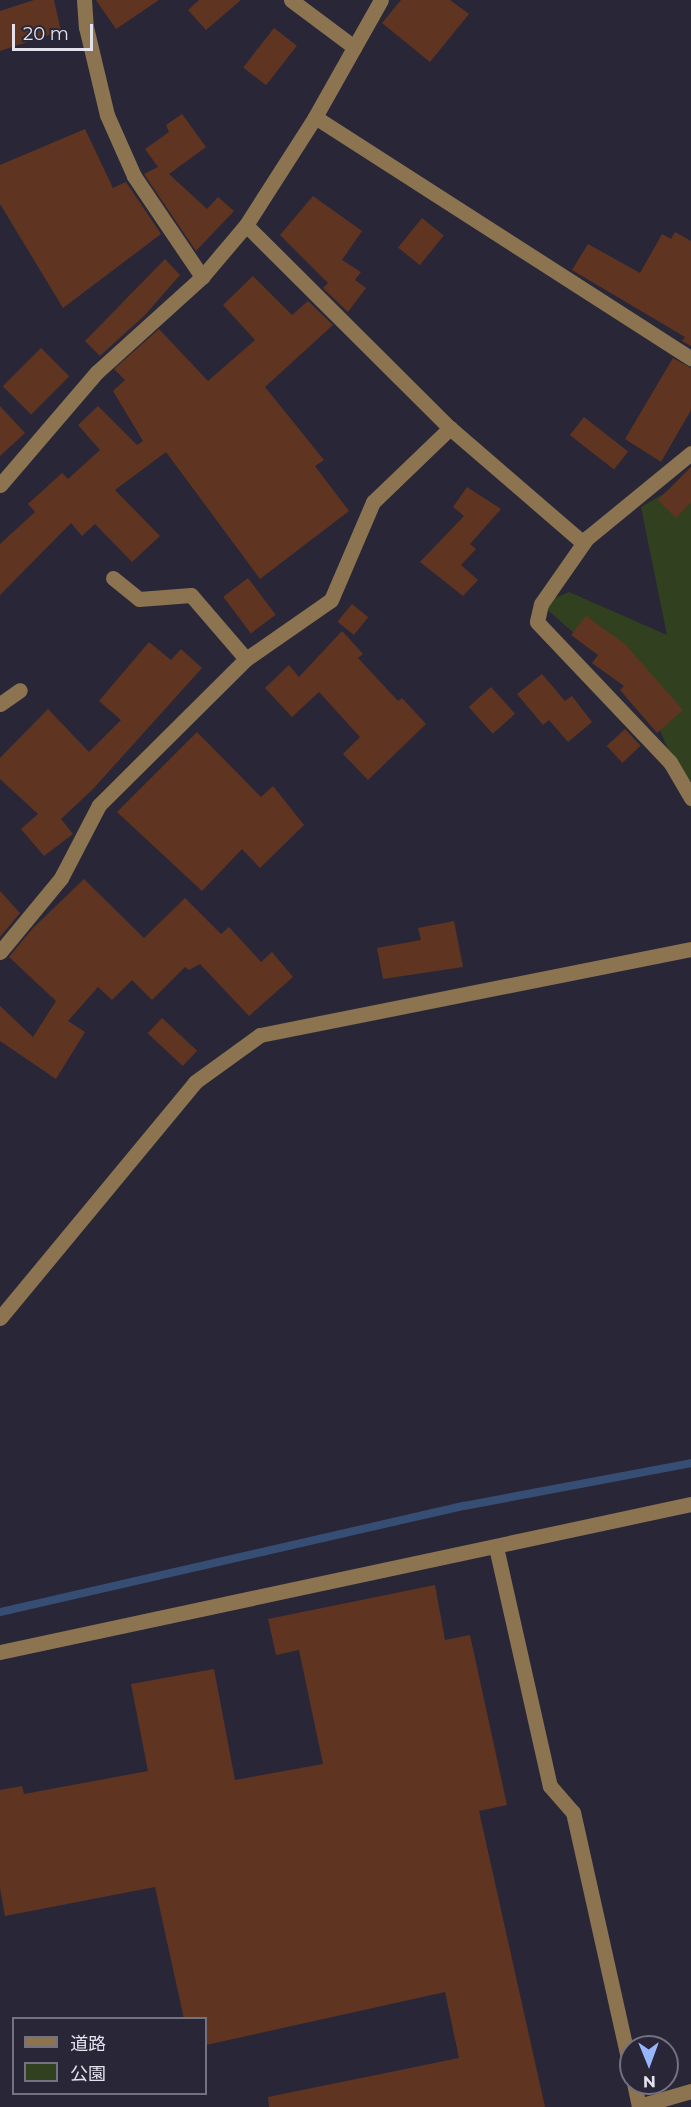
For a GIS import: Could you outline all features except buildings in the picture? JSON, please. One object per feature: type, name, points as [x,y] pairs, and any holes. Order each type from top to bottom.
[{"type":"street","points":[[84,0],[86,27],[107,115],[135,176],[202,277]]},
{"type":"street","points":[[291,0],[354,47]]},
{"type":"street","points":[[0,485],[97,372],[202,277],[246,225],[315,117],[381,0]]},
{"type":"street","points":[[315,117],[691,358]]},
{"type":"street","points":[[246,225],[450,428],[583,543]]},
{"type":"street","points":[[0,952],[61,878],[99,805],[246,659],[331,600],[373,502],[450,428]]},
{"type":"street","points":[[691,453],[583,543],[540,604],[537,622],[670,762],[691,798]]},
{"type":"street","points":[[113,578],[139,599],[191,595],[246,659]]},
{"type":"street","points":[[0,704],[20,690]]},
{"type":"street","points":[[0,1318],[195,1082],[260,1035],[691,949]]},
{"type":"street","points":[[0,1652],[691,1504]]},
{"type":"street","points":[[496,1547],[550,1786],[573,1812],[623,2035]]},
{"type":"street","points":[[637,2095],[639,2106],[677,2095]]},
{"type":"green space","points":[[691,478],[691,810],[688,793],[644,695],[541,604],[569,592],[667,635],[641,507]]},
{"type":"waterway","points":[[0,1612],[464,1506],[691,1463]]}]
